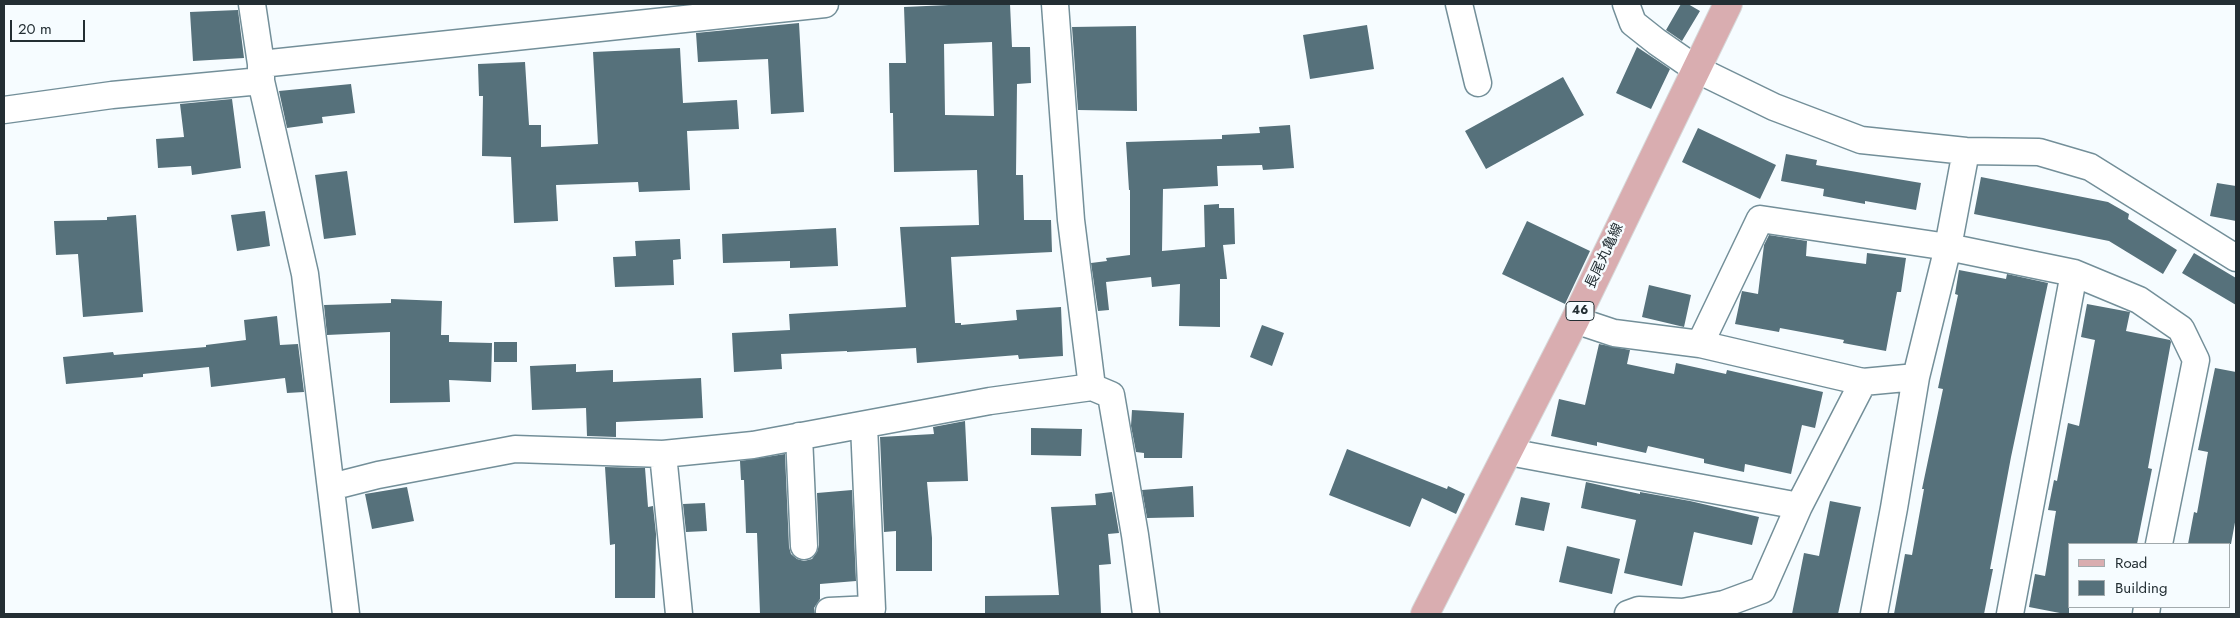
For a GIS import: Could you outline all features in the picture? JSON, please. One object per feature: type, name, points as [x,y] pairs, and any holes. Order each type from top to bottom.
[{"type":"main road","name":"長尾丸亀線","points":[[1425,614],[1575,320],[1728,4]]},
{"type":"street","points":[[252,4],[261,73],[306,274],[346,614]]},
{"type":"street","points":[[4,110],[261,73],[825,4]]},
{"type":"street","points":[[1055,4],[1071,220],[1092,387]]},
{"type":"street","points":[[1459,4],[1478,83]]},
{"type":"street","points":[[1626,4],[1633,23],[1696,69],[1774,107],[1861,140],[1966,151],[2039,152],[2090,167],[2236,258]]},
{"type":"street","points":[[1874,614],[1916,377],[1948,247],[1966,151]]},
{"type":"street","points":[[1700,344],[1760,218],[1948,247],[2074,274],[2139,300],[2181,329],[2196,360],[2159,543]]},
{"type":"street","points":[[2010,614],[2074,274]]},
{"type":"street","points":[[1575,320],[1614,333],[1700,344],[1863,382],[1916,377]]},
{"type":"street","points":[[1628,614],[1639,610],[1683,612],[1724,604],[1762,590],[1800,506],[1863,382]]},
{"type":"street","points":[[331,487],[378,475],[515,448],[662,454],[753,444],[990,402],[1092,387],[1111,395],[1135,535],[1146,614]]},
{"type":"street","points":[[830,614],[829,610],[872,609],[864,424]]},
{"type":"street","points":[[799,436],[804,546]]},
{"type":"street","points":[[1509,452],[1800,506]]},
{"type":"street","points":[[662,454],[678,614]]},
{"type":"building","points":[[1010,4],[1012,47],[1030,47],[1031,83],[1017,84],[1016,175],[1023,175],[1024,220],[1051,220],[1052,252],[951,257],[955,323],[961,323],[961,325],[1017,320],[1016,310],[1061,307],[1063,356],[1019,359],[1018,355],[917,363],[916,348],[781,354],[782,369],[734,372],[732,333],[790,330],[789,314],[906,307],[900,227],[979,225],[977,170],[894,172],[893,113],[890,113],[889,63],[906,63],[904,7]],"holes":[[[992,42],[994,116],[945,115],[944,44]]]},
{"type":"building","points":[[1681,4],[1688,4],[1700,11],[1682,41],[1666,30]]},
{"type":"building","points":[[238,10],[244,58],[193,61],[190,12]]},
{"type":"building","points":[[799,23],[804,112],[771,114],[768,59],[698,62],[696,33]]},
{"type":"building","points":[[1367,25],[1374,69],[1310,79],[1303,35]]},
{"type":"building","points":[[1136,26],[1137,111],[1078,110],[1072,27]]},
{"type":"building","points":[[1637,47],[1670,69],[1651,109],[1616,93]]},
{"type":"building","points":[[680,48],[683,103],[737,100],[739,129],[687,131],[690,190],[639,192],[638,182],[556,185],[558,221],[514,223],[511,157],[482,156],[483,96],[479,96],[478,64],[525,62],[529,125],[541,125],[541,147],[598,144],[593,52]]},
{"type":"building","points":[[1563,77],[1584,115],[1486,169],[1465,131]]},
{"type":"building","points":[[351,84],[355,113],[322,117],[323,123],[287,128],[279,91]]},
{"type":"building","points":[[232,99],[241,168],[192,175],[191,166],[158,168],[156,139],[184,137],[180,104]]},
{"type":"building","points":[[1290,125],[1294,168],[1263,170],[1262,165],[1217,166],[1218,186],[1163,189],[1162,251],[1205,247],[1204,205],[1219,204],[1219,208],[1234,208],[1235,244],[1223,245],[1227,279],[1220,279],[1220,327],[1179,326],[1180,284],[1152,287],[1151,277],[1106,282],[1109,310],[1098,311],[1091,263],[1107,261],[1106,258],[1130,255],[1130,190],[1126,142],[1222,139],[1222,135],[1260,133],[1259,127]]},
{"type":"building","points":[[1698,128],[1776,165],[1760,199],[1682,162]]},
{"type":"building","points":[[1786,154],[1817,160],[1816,165],[1921,183],[1916,210],[1865,201],[1865,204],[1823,196],[1824,189],[1781,181]]},
{"type":"building","points":[[347,171],[356,235],[324,239],[315,175]]},
{"type":"building","points":[[1981,177],[2108,202],[2129,214],[2128,219],[2177,250],[2163,274],[2109,241],[1974,214]]},
{"type":"building","points":[[2217,183],[2236,186],[2236,221],[2210,216]]},
{"type":"building","points":[[265,211],[270,246],[237,251],[231,215]]},
{"type":"building","points":[[136,215],[143,312],[83,317],[78,254],[56,255],[54,221],[107,220],[107,217]]},
{"type":"building","points":[[1527,221],[1590,251],[1565,304],[1502,274]]},
{"type":"building","points":[[836,228],[838,266],[790,268],[790,261],[723,263],[722,234]]},
{"type":"building","points":[[1769,235],[1807,241],[1806,256],[1866,264],[1867,253],[1906,258],[1901,292],[1897,292],[1886,351],[1843,343],[1844,340],[1780,328],[1779,332],[1735,324],[1742,291],[1758,294],[1764,245]]},
{"type":"building","points":[[680,239],[681,259],[673,260],[674,285],[615,287],[613,257],[636,256],[635,241]]},
{"type":"building","points":[[2194,253],[2236,278],[2236,305],[2182,273]]},
{"type":"building","points":[[1959,270],[2006,279],[2007,274],[2048,283],[2011,457],[1990,569],[1993,569],[1984,614],[1894,614],[1905,554],[1912,555],[1924,489],[1922,489],[1943,389],[1938,388],[1958,295],[1955,294]]},
{"type":"building","points":[[1649,285],[1691,295],[1684,327],[1642,317]]},
{"type":"building","points":[[391,299],[442,301],[441,335],[449,335],[449,342],[492,343],[491,382],[449,380],[450,402],[390,403],[390,332],[327,335],[324,305],[391,303]]},
{"type":"building","points":[[2087,304],[2130,312],[2126,331],[2170,340],[2171,342],[2148,468],[2152,469],[2137,543],[2068,543],[2069,614],[2065,614],[2029,607],[2035,574],[2045,576],[2056,511],[2048,510],[2054,480],[2057,481],[2068,423],[2079,426],[2095,340],[2081,337]]},
{"type":"building","points":[[277,316],[280,345],[298,344],[304,392],[287,393],[285,378],[211,387],[209,367],[143,374],[143,377],[66,384],[63,357],[113,352],[114,355],[206,347],[206,345],[246,340],[244,320]]},
{"type":"building","points":[[1262,325],[1284,333],[1272,366],[1250,357]]},
{"type":"building","points":[[494,342],[517,342],[517,362],[494,362]]},
{"type":"building","points":[[1599,344],[1630,350],[1627,364],[1674,374],[1676,363],[1726,374],[1727,370],[1823,392],[1815,428],[1802,425],[1791,474],[1745,464],[1744,472],[1704,463],[1704,459],[1648,446],[1646,453],[1597,442],[1597,446],[1551,436],[1559,399],[1585,405]]},
{"type":"building","points":[[576,364],[576,372],[613,370],[613,382],[701,378],[703,418],[616,422],[616,437],[587,436],[586,408],[532,410],[530,366]]},
{"type":"building","points":[[2215,368],[2236,372],[2236,517],[2231,544],[2188,543],[2194,512],[2197,513],[2208,452],[2198,450]]},
{"type":"building","points":[[1132,410],[1184,413],[1182,458],[1144,458],[1144,453],[1136,452],[1131,426]]},
{"type":"building","points":[[965,421],[968,481],[927,482],[932,538],[932,571],[896,571],[896,531],[884,532],[880,437],[934,434],[933,427]]},
{"type":"building","points":[[1031,428],[1082,429],[1081,456],[1031,455]]},
{"type":"building","points":[[1347,449],[1447,489],[1448,486],[1465,494],[1456,514],[1422,498],[1410,527],[1329,495]]},
{"type":"building","points":[[785,454],[789,547],[791,554],[797,559],[804,561],[812,559],[817,552],[819,545],[817,493],[852,490],[856,581],[820,584],[820,599],[814,608],[815,614],[760,614],[757,533],[746,533],[744,480],[741,480],[740,461]]},
{"type":"building","points":[[605,467],[645,468],[648,507],[653,506],[656,534],[655,598],[615,598],[615,544],[610,545]]},
{"type":"building","points":[[1586,482],[1640,494],[1640,492],[1690,501],[1759,517],[1752,545],[1694,532],[1682,586],[1624,573],[1636,520],[1581,508]]},
{"type":"building","points":[[1193,486],[1194,517],[1147,518],[1142,490]]},
{"type":"building","points":[[407,487],[414,521],[372,529],[365,494]]},
{"type":"building","points":[[1112,492],[1119,533],[1108,534],[1111,564],[1099,565],[1101,614],[985,614],[985,596],[1059,595],[1051,507],[1096,505],[1095,494]]},
{"type":"building","points":[[1521,497],[1550,503],[1544,531],[1515,525]]},
{"type":"building","points":[[1830,501],[1861,507],[1838,614],[1792,614],[1804,553],[1819,556]]},
{"type":"building","points":[[705,503],[707,531],[686,532],[683,504]]},
{"type":"building","points":[[1567,546],[1620,559],[1612,594],[1559,582]]}]
